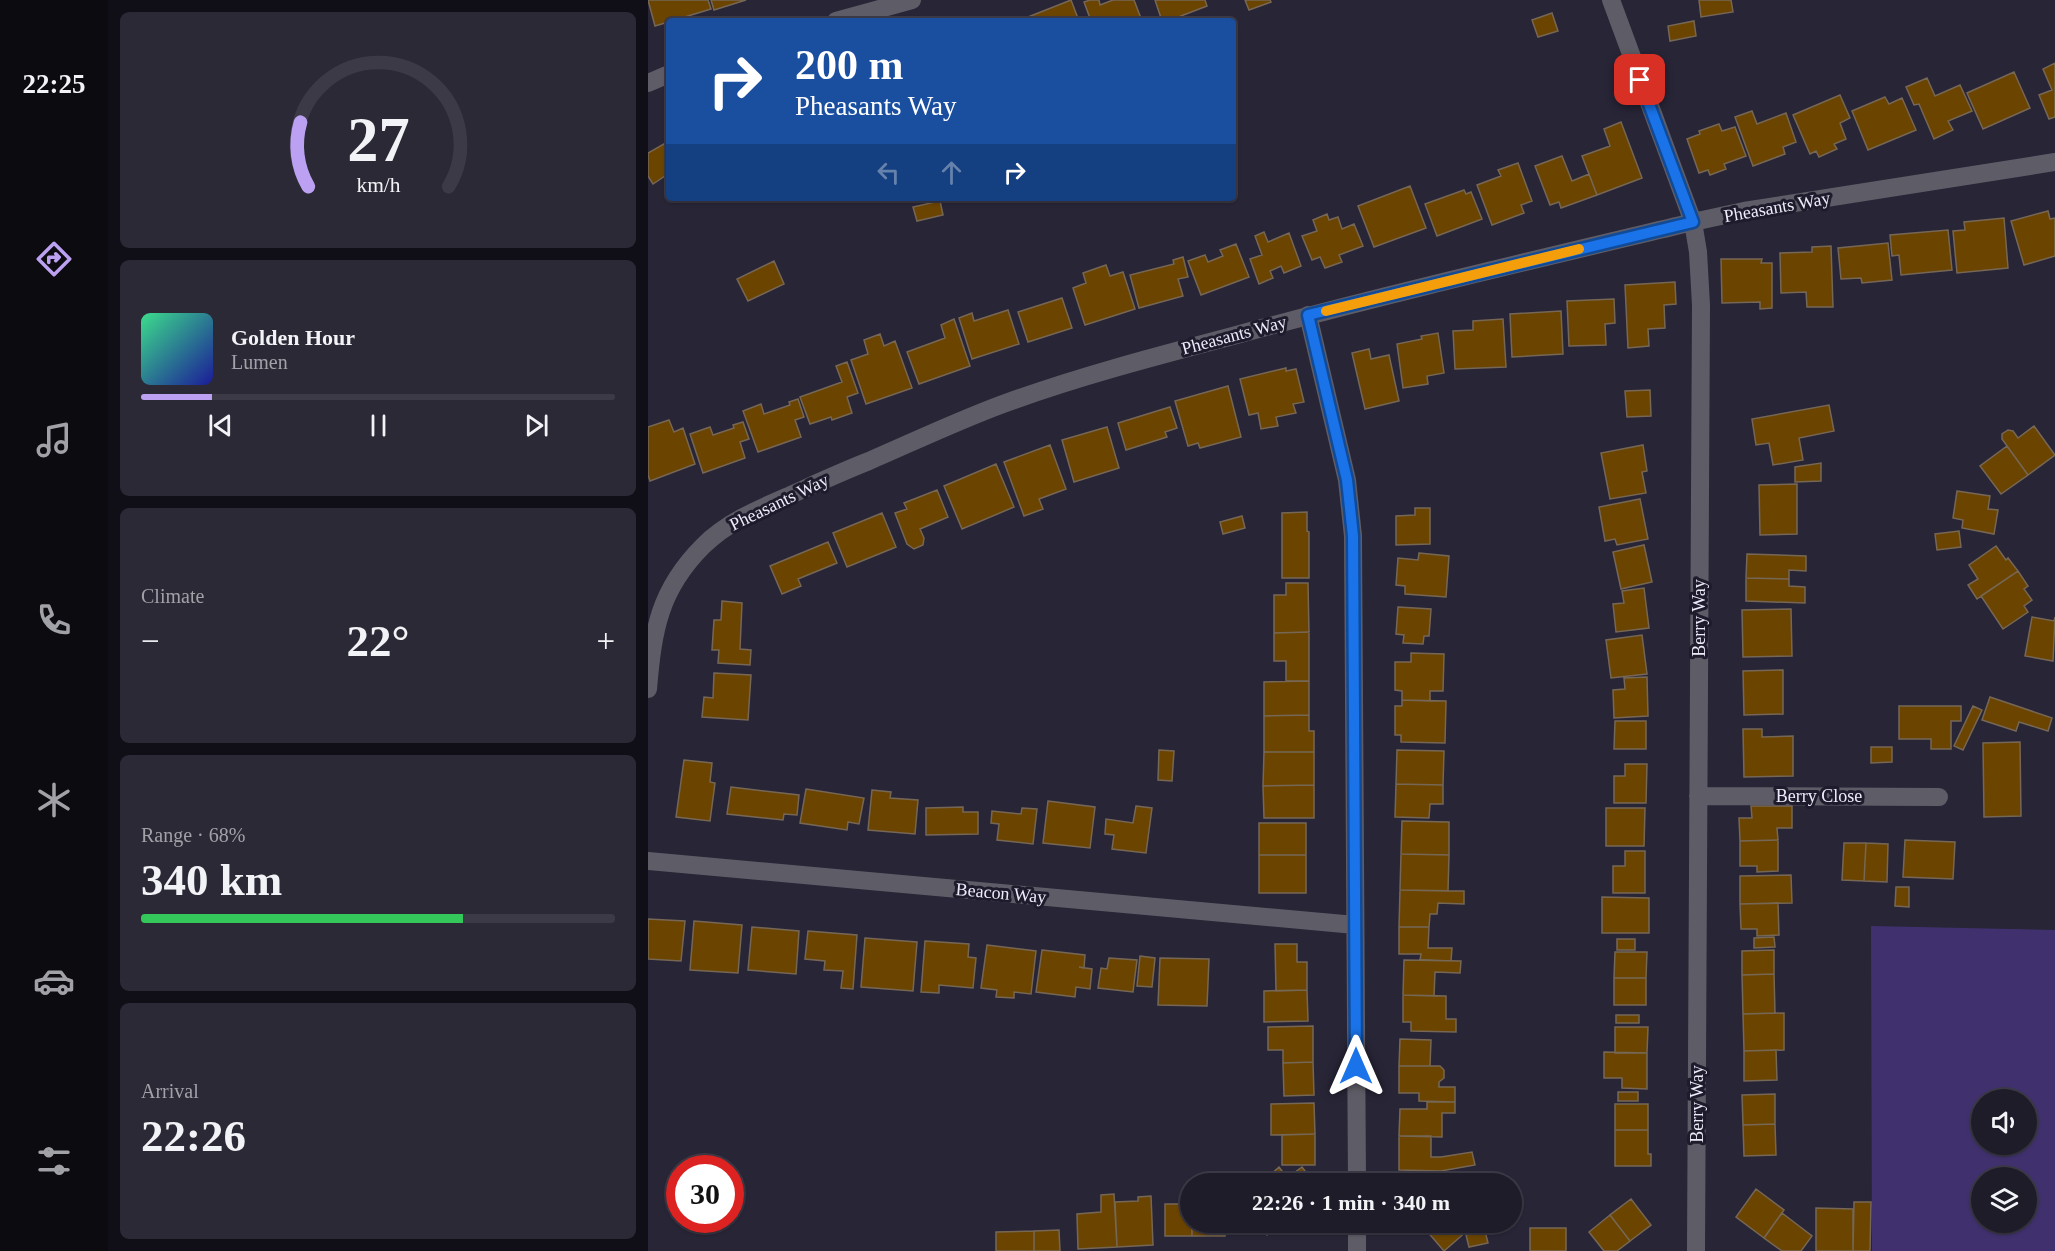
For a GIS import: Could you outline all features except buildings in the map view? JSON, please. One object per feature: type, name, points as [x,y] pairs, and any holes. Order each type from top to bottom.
[{"type":"street","points":[[847,18],[912,0]]},
{"type":"street","name":"Berry Way","points":[[1611,0],[1693,222],[1698,252],[1701,305],[1696,1251]]},
{"type":"street","points":[[648,83],[666,75]]},
{"type":"street","name":"Pheasants Way","points":[[648,689],[652,646],[665,598],[688,562],[704,544],[725,527],[748,514],[837,474],[1002,404],[1110,369],[1308,315],[1693,222],[1744,211],[2055,162]]},
{"type":"street","points":[[1308,315],[1347,480],[1353,536],[1357,1173]]},
{"type":"street","name":"Berry Close","points":[[1698,796],[1939,797]]},
{"type":"street","name":"Beacon Way","points":[[648,861],[1355,925]]},
{"type":"street","points":[[1357,1233],[1357,1251]]},
{"type":"shaded area","points":[[1871,926],[2055,930],[2055,1251],[1872,1251]]},
{"type":"slow traffic","points":[[1326,311],[1579,249]]},
{"type":"route","points":[[1356,1066],[1353,536],[1347,480],[1308,315],[1693,222],[1640,80]]}]
